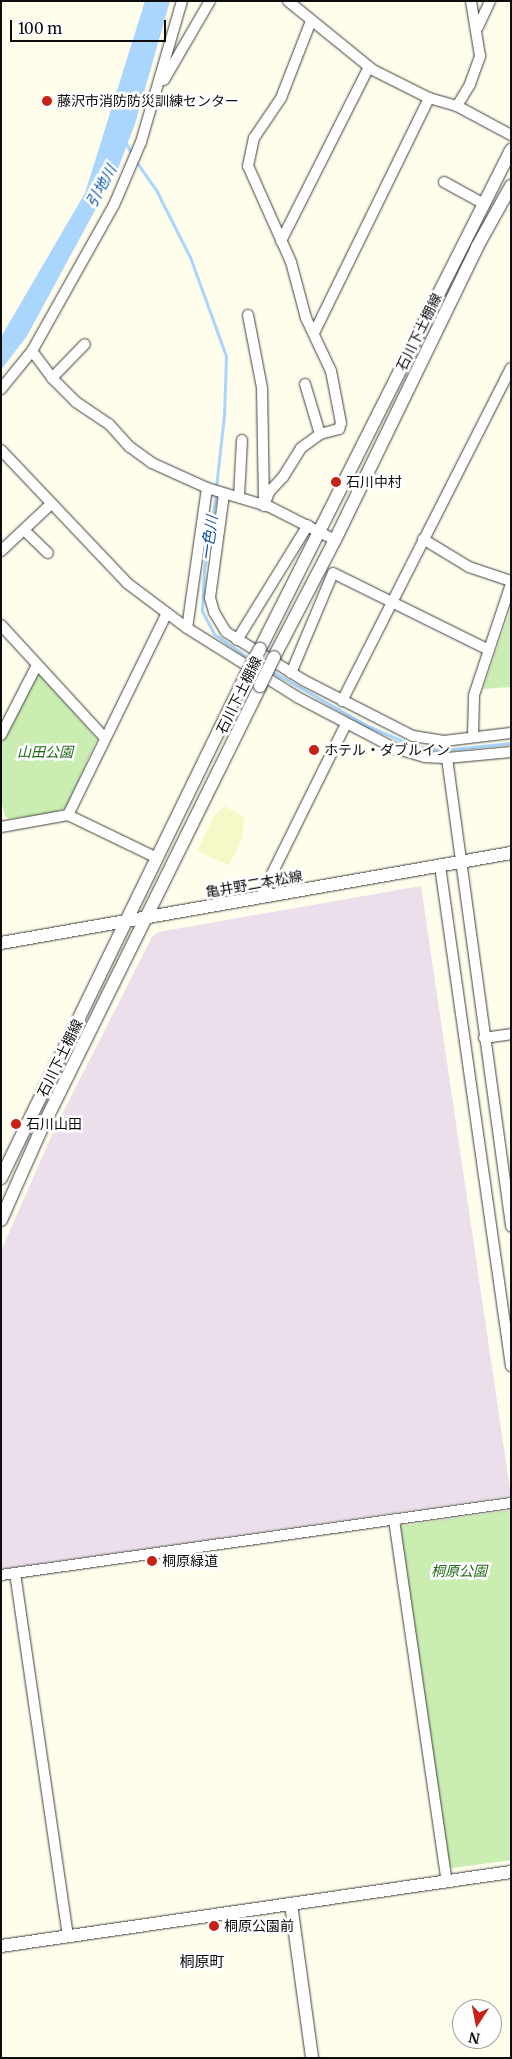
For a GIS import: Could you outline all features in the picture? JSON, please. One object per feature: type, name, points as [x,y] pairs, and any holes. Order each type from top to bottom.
[{"type":"street","points":[[1,390],[32,351],[114,205],[138,151],[182,1]]},
{"type":"street","points":[[157,91],[210,1]]},
{"type":"street","points":[[288,1],[369,67],[429,98],[457,106],[511,135]]},
{"type":"street","points":[[457,106],[477,68],[481,44],[471,1]]},
{"type":"street","points":[[478,27],[490,1]]},
{"type":"street","points":[[264,506],[269,492],[283,477],[301,448],[320,434],[338,429],[341,423],[331,371],[314,333],[281,241],[252,180],[248,166],[249,152],[254,138],[281,98],[311,21]]},
{"type":"street","points":[[281,241],[369,67]]},
{"type":"street","points":[[314,333],[429,98]]},
{"type":"street","name":"石川下土棚線","points":[[1,1178],[245,677],[321,532],[511,150]]},
{"type":"street","points":[[444,182],[484,204]]},
{"type":"street","name":"石川下土棚線","points":[[1,1220],[40,1132],[274,656],[335,540],[477,247],[511,186]]},
{"type":"street","points":[[248,315],[262,388],[264,506]]},
{"type":"street","points":[[52,378],[85,344]]},
{"type":"street","points":[[32,351],[52,378],[152,464],[207,488],[264,506],[335,540]]},
{"type":"street","points":[[342,701],[511,368]]},
{"type":"street","points":[[305,384],[320,434]]},
{"type":"street","points":[[239,497],[242,440]]},
{"type":"street","points":[[1,450],[127,583],[166,615],[243,665],[346,724],[402,751],[425,757],[447,758],[511,752]]},
{"type":"street","points":[[187,628],[207,488]]},
{"type":"street","points":[[221,493],[210,598],[220,624],[237,640],[342,701],[425,739],[511,733]]},
{"type":"street","points":[[1,551],[51,504]]},
{"type":"street","points":[[237,640],[308,526]]},
{"type":"street","points":[[24,530],[48,554]]},
{"type":"street","points":[[423,540],[469,567],[511,583],[474,695],[473,737]]},
{"type":"street","points":[[291,673],[333,573],[489,650]]},
{"type":"street","points":[[68,815],[104,737],[166,615]]},
{"type":"street","points":[[1,625],[104,737]]},
{"type":"street","points":[[1,735],[37,665]]},
{"type":"street","points":[[260,898],[346,724]]},
{"type":"street","points":[[447,758],[511,1227]]},
{"type":"street","points":[[1,827],[68,815],[157,858]]},
{"type":"street","name":"亀井野二本松線","points":[[1,943],[511,853]]},
{"type":"street","points":[[440,866],[511,1366]]},
{"type":"street","points":[[484,1038],[511,1034]]},
{"type":"street","points":[[1,1575],[511,1503]]},
{"type":"street","points":[[394,1520],[447,1882]]},
{"type":"street","points":[[15,1573],[68,1936]]},
{"type":"street","points":[[1,1946],[511,1872]]},
{"type":"street","points":[[290,1904],[312,2058]]},
{"type":"shaded area","points":[[421,886],[511,1496],[1,1569],[1,1251],[55,1128],[152,937],[158,932]]},
{"type":"green space","points":[[511,608],[511,687],[483,689]]},
{"type":"green space","name":"山田公園","points":[[40,675],[97,739],[66,808],[52,813],[9,819],[5,816],[1,800],[1,744],[36,677]]},
{"type":"green space","points":[[225,806],[245,818],[241,841],[229,865],[197,851],[215,815]]},
{"type":"green space","name":"桐原公園","points":[[511,1510],[511,1860],[453,1868],[448,1865],[400,1526]]},
{"type":"water","name":"引地川","points":[[145,1],[170,1],[135,124],[119,166],[27,336],[1,370],[1,337],[85,193]]},
{"type":"waterway","name":"一色川","points":[[126,143],[132,155]]},
{"type":"waterway","name":"一色川","points":[[135,160],[157,192],[190,257],[226,356],[224,415],[216,488]]},
{"type":"waterway","name":"一色川","points":[[216,494],[204,570],[202,611],[214,634],[250,659]]},
{"type":"waterway","name":"一色川","points":[[271,671],[368,726],[414,746],[444,750],[511,743]]},
{"type":"place","name":"藤沢市消防防災訓練センター","points":[[47,101]]},
{"type":"place","name":"石川中村","points":[[336,482]]},
{"type":"place","name":"ホテル・ダブルイン","points":[[314,750]]},
{"type":"place","name":"石川山田","points":[[16,1124]]},
{"type":"place","name":"桐原緑道","points":[[152,1561]]},
{"type":"place","name":"桐原公園前","points":[[214,1926]]},
{"type":"district","name":"桐原町","points":[[202,1962]]}]
